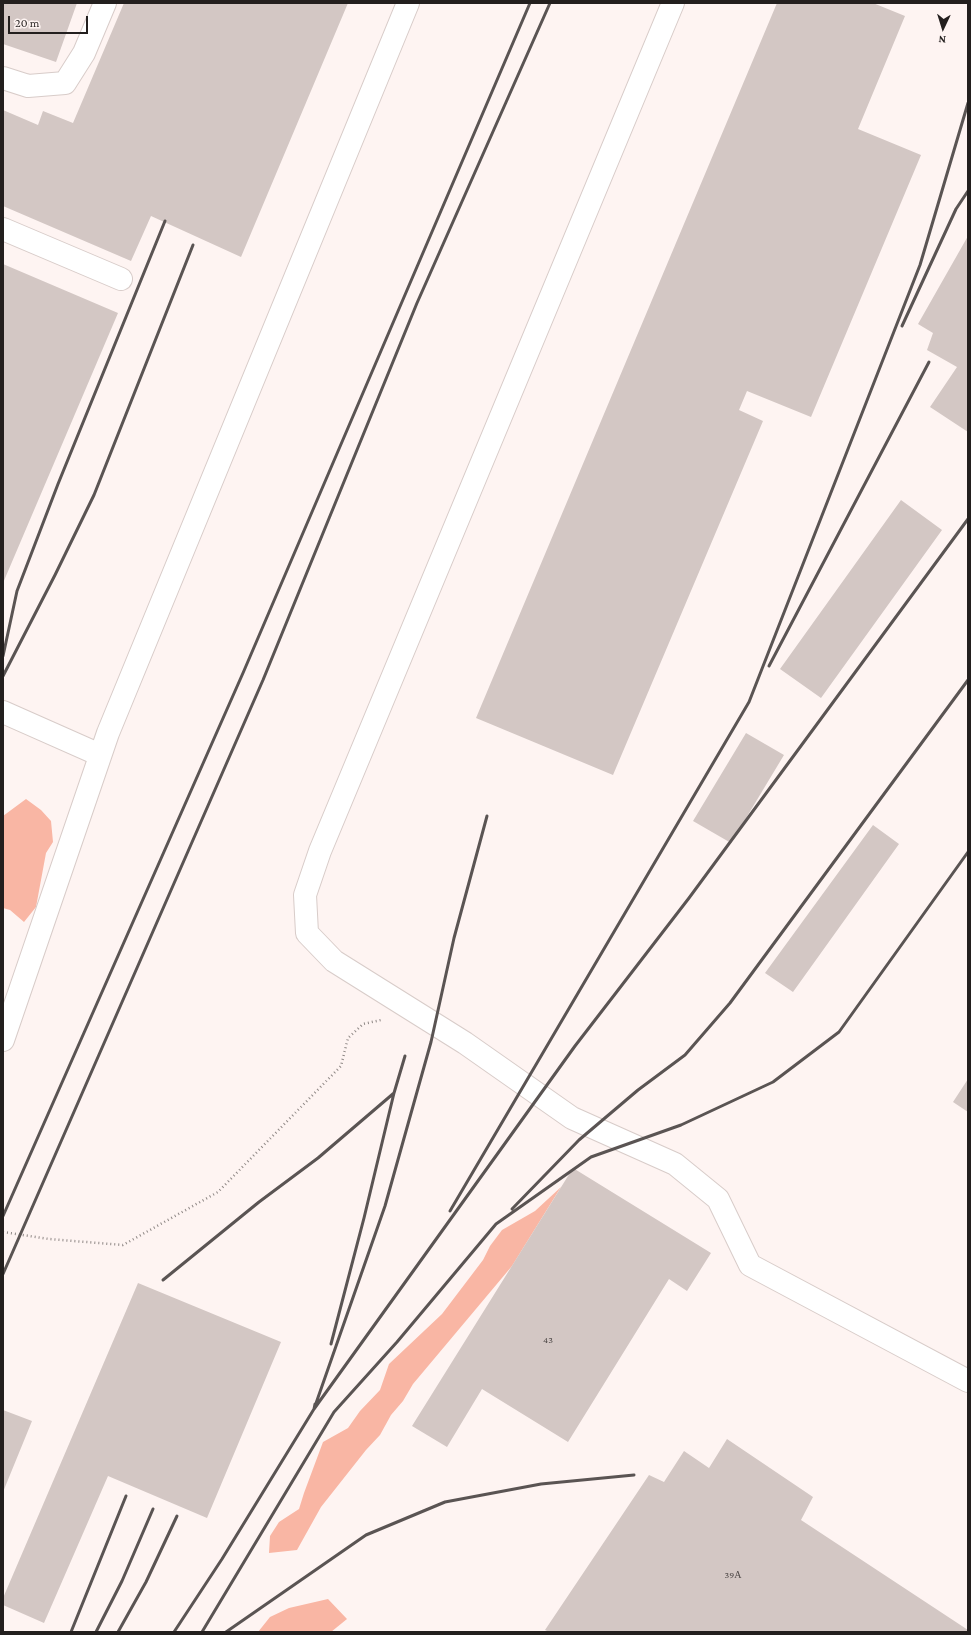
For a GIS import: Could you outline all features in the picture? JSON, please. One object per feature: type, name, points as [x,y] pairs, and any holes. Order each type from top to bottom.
[{"type":"street","points":[[3,78],[28,86],[65,83],[84,53],[105,3]]},
{"type":"street","points":[[3,1040],[111,726],[408,3]]},
{"type":"street","points":[[673,3],[320,851],[305,895],[307,933],[334,961],[465,1043],[572,1118],[675,1164],[718,1199],[750,1265],[968,1382]]},
{"type":"street","points":[[3,229],[120,279]]},
{"type":"street","points":[[3,712],[100,756]]},
{"type":"path","points":[[3,1232],[49,1239],[123,1245],[218,1192],[341,1066],[348,1038],[363,1024],[388,1018],[404,1005]]},
{"type":"shaded area","points":[[26,799],[41,810],[51,821],[53,842],[46,853],[36,907],[24,922],[10,910],[3,908],[3,816]]},
{"type":"shaded area","points":[[561,1187],[512,1266],[413,1384],[403,1401],[391,1415],[380,1435],[366,1450],[321,1507],[297,1550],[269,1553],[270,1536],[279,1522],[299,1509],[323,1442],[348,1428],[360,1411],[380,1390],[389,1364],[442,1314],[483,1260],[490,1246],[502,1230],[535,1211]]},
{"type":"shaded area","points":[[328,1599],[347,1619],[331,1632],[258,1632],[270,1617],[289,1608]]},
{"type":"building","points":[[3,3],[77,3],[56,62],[3,44]]},
{"type":"building","points":[[124,3],[348,3],[241,257],[151,216],[131,261],[3,206],[3,110],[38,125],[43,111],[73,123]]},
{"type":"building","points":[[777,3],[873,3],[905,16],[858,129],[921,155],[811,417],[747,391],[739,410],[763,421],[613,775],[476,718]]},
{"type":"building","points":[[968,236],[968,432],[930,407],[957,367],[927,350],[933,333],[918,324]]},
{"type":"building","points":[[3,264],[118,313],[3,583]]},
{"type":"building","points":[[901,500],[942,530],[821,698],[780,669]]},
{"type":"building","points":[[746,733],[784,755],[731,843],[693,821]]},
{"type":"building","points":[[873,825],[899,844],[793,992],[765,973]]},
{"type":"building","points":[[968,1079],[968,1112],[953,1102]]},
{"type":"building","points":[[573,1168],[711,1253],[687,1291],[669,1279],[568,1442],[482,1389],[447,1447],[412,1426]]},
{"type":"building","points":[[138,1283],[281,1342],[207,1518],[108,1476],[44,1623],[3,1605],[3,1598]]},
{"type":"building","points":[[3,1410],[32,1421],[3,1492]]},
{"type":"building","points":[[727,1439],[813,1497],[801,1520],[968,1630],[968,1632],[549,1632],[545,1630],[649,1475],[664,1482],[684,1451],[709,1468]]},
{"type":"railway","points":[[3,1216],[243,673],[530,3]]},
{"type":"railway","points":[[3,1274],[263,680],[417,303],[550,3]]},
{"type":"railway","points":[[450,1211],[749,702],[920,265],[968,103]]},
{"type":"railway","points":[[902,326],[956,209],[968,191]]},
{"type":"railway","points":[[3,656],[17,591],[58,484],[165,221]]},
{"type":"railway","points":[[3,676],[94,495],[193,245]]},
{"type":"railway","points":[[769,666],[929,362]]},
{"type":"railway","points":[[487,816],[454,938],[431,1042],[385,1206],[314,1409],[575,1046],[689,898],[968,519]]},
{"type":"railway","points":[[512,1209],[579,1140],[638,1090],[685,1055],[730,1003],[968,680]]},
{"type":"railway","points":[[202,1632],[334,1412],[397,1342],[496,1224],[591,1157],[681,1125],[773,1082],[839,1032],[968,852]]},
{"type":"railway","points":[[394,1093],[405,1056]]},
{"type":"railway","points":[[163,1280],[259,1202],[318,1158],[394,1093],[364,1218],[331,1344]]},
{"type":"railway","points":[[174,1632],[222,1559],[314,1409],[315,1404]]},
{"type":"railway","points":[[226,1632],[366,1535],[445,1502],[541,1484],[634,1475]]},
{"type":"railway","points":[[71,1632],[126,1496]]},
{"type":"railway","points":[[96,1632],[122,1581],[153,1509]]},
{"type":"railway","points":[[118,1632],[146,1582],[177,1516]]}]
